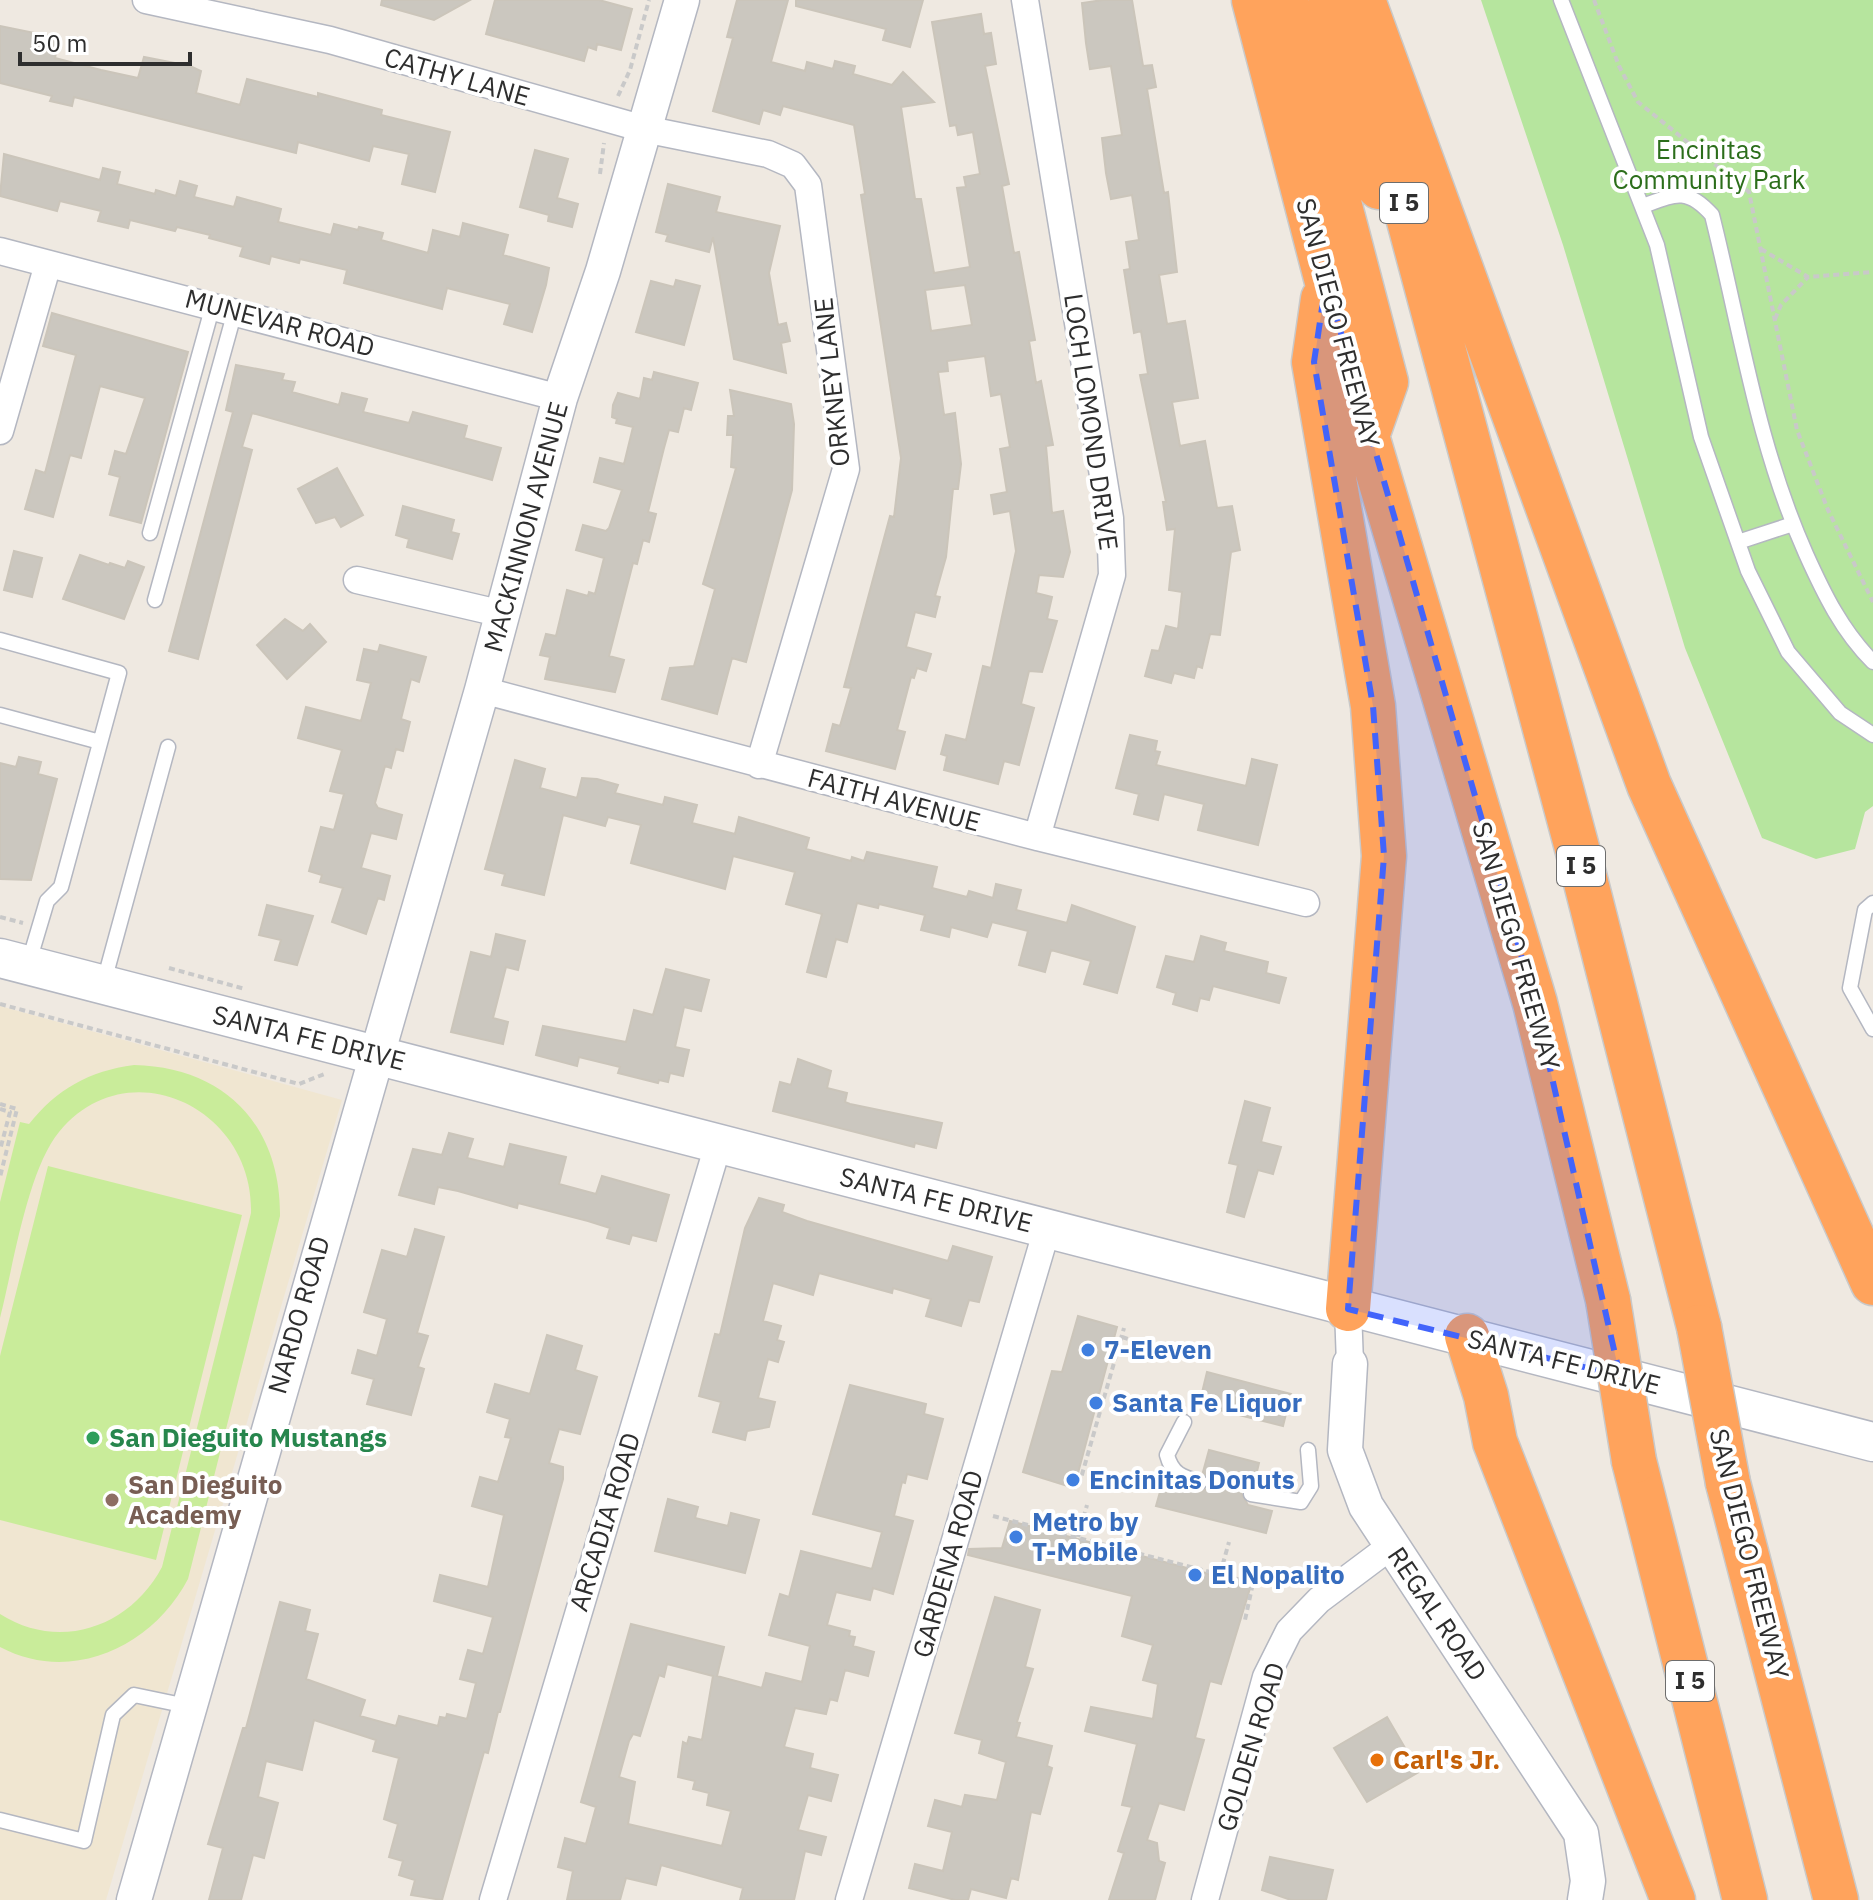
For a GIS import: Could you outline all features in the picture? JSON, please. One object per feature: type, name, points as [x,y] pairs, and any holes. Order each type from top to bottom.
[{"type":"highway","name":"SAN DIEGO FREEWAY","points":[[1254,0],[1367,436],[1535,1003],[1608,1300],[1634,1461],[1745,1900]]},
{"type":"highway","points":[[1286,0],[1386,382],[1367,436]]},
{"type":"highway","points":[[1331,0],[1425,369],[1459,407]]},
{"type":"highway","name":"SAN DIEGO FREEWAY","points":[[1349,0],[1459,407],[1699,1327],[1728,1483],[1836,1900]]},
{"type":"highway","points":[[1363,0],[1649,785],[1873,1283]]},
{"type":"highway","points":[[1326,281],[1314,362],[1373,706],[1384,856],[1348,1309]]},
{"type":"highway","points":[[1467,1336],[1486,1396],[1495,1442],[1673,1900]]},
{"type":"main road","name":"SANTA FE DRIVE","points":[[14,962],[1348,1309],[1467,1336],[1873,1442]]},
{"type":"street","name":"CATHY LANE","points":[[146,0],[330,40],[644,129],[768,154]]},
{"type":"street","name":"MACKINNON AVENUE","points":[[363,1051],[482,690],[560,398],[603,271],[682,0]]},
{"type":"street","name":"LOCH LOMOND DRIVE","points":[[1025,0],[1110,518],[1112,575],[1037,837]]},
{"type":"street","name":"ORKNEY LANE","points":[[759,765],[846,469],[808,185],[793,165],[768,154]]},
{"type":"street","name":"MUNEVAR ROAD","points":[[0,251],[560,398]]},
{"type":"street","points":[[0,431],[48,264]]},
{"type":"street","points":[[357,580],[503,614]]},
{"type":"street","name":"FAITH AVENUE","points":[[482,690],[1037,837],[1306,903]]},
{"type":"street","name":"NARDO ROAD","points":[[134,1900],[363,1051]]},
{"type":"street","name":"ARCADIA ROAD","points":[[493,1900],[718,1145]]},
{"type":"street","name":"GARDENA ROAD","points":[[849,1900],[1047,1229]]},
{"type":"street","name":"REGAL ROAD","points":[[1348,1309],[1348,1462],[1366,1506],[1391,1546],[1581,1833],[1588,1881],[1585,1900]]},
{"type":"street","name":"GOLDEN ROAD","points":[[1205,1900],[1266,1677],[1289,1631],[1319,1600],[1391,1546]]},
{"type":"lane","points":[[1561,0],[1657,245],[1681,338],[1701,437],[1748,571],[1788,652],[1840,713],[1873,735]]},
{"type":"lane","points":[[1643,206],[1686,194],[1699,200],[1712,215],[1758,423],[1793,524],[1830,608],[1873,662]]},
{"type":"lane","points":[[150,533],[224,308]]},
{"type":"lane","points":[[155,600],[224,308]]},
{"type":"lane","points":[[1738,542],[1793,524]]},
{"type":"lane","points":[[0,640],[119,673],[61,887],[47,901],[14,962]]},
{"type":"lane","points":[[0,715],[100,742]]},
{"type":"lane","points":[[103,985],[168,747]]},
{"type":"lane","points":[[1872,1025],[1850,988],[1865,910],[1873,903]]},
{"type":"lane","points":[[1184,1422],[1167,1455],[1170,1466],[1180,1477],[1200,1482]]},
{"type":"lane","points":[[1251,1494],[1301,1502],[1311,1486],[1308,1450]]},
{"type":"lane","points":[[0,1820],[84,1841],[113,1715],[134,1695],[187,1706]]},
{"type":"path","points":[[1761,249],[1808,277],[1873,272]]},
{"type":"path","points":[[1774,321],[1781,305],[1808,277]]},
{"type":"path","points":[[0,1004],[299,1084],[326,1074],[363,1051]]},
{"type":"path","points":[[0,1107],[10,1112],[0,1150]]},
{"type":"path","points":[[0,1107],[17,1109],[0,1177]]},
{"type":"path","points":[[1079,1485],[1124,1328]]},
{"type":"path","points":[[1122,1337],[1156,1348]]},
{"type":"path","points":[[1078,1537],[1087,1505]]},
{"type":"path","points":[[993,1516],[1253,1583],[1245,1620]]},
{"type":"path","points":[[1220,1574],[1229,1542]]},
{"type":"highlighted area","points":[[1326,281],[1535,1003],[1620,1376],[1348,1309],[1384,856],[1373,706],[1314,362]]},
{"type":"shaded area","name":"San Dieguito Academy","points":[[0,1006],[342,1100],[106,1900],[0,1900]]},
{"type":"green space","name":"Encinitas Community Park","points":[[1481,0],[1873,0],[1873,806],[1865,812],[1855,849],[1816,859],[1762,838],[1685,648],[1563,245]]},
{"type":"green space","points":[[134,1065],[166,1068],[195,1077],[220,1090],[241,1107],[258,1129],[270,1154],[278,1183],[280,1216],[188,1579],[173,1603],[154,1623],[132,1640],[108,1652],[82,1660],[55,1662],[27,1658],[0,1647],[0,1614],[46,1631],[69,1632],[92,1627],[132,1605],[162,1567],[251,1213],[246,1176],[232,1144],[210,1119],[182,1102],[151,1093],[119,1094],[87,1107],[59,1132],[38,1170],[22,1221],[0,1318],[0,1202],[20,1122],[29,1124],[51,1101],[88,1077]]},
{"type":"green space","name":"San Dieguito Mustangs","points":[[48,1166],[242,1215],[156,1560],[0,1520],[0,1356]]},
{"type":"building","points":[[382,0],[470,0],[434,20],[381,5]]},
{"type":"building","points":[[495,0],[599,0],[632,9],[621,50],[597,44],[596,50],[588,47],[584,61],[486,34]]},
{"type":"building","points":[[737,0],[788,0],[771,62],[805,71],[807,62],[833,69],[835,61],[855,66],[853,74],[892,85],[903,72],[934,102],[901,107],[915,199],[921,199],[934,273],[970,267],[957,188],[966,187],[964,177],[980,174],[973,132],[958,135],[956,125],[950,126],[932,22],[981,14],[984,34],[991,33],[996,64],[985,66],[1009,184],[1002,186],[1014,253],[1019,252],[1035,340],[1029,341],[1036,383],[1041,381],[1053,445],[1046,446],[1052,513],[1063,511],[1070,552],[1063,577],[1039,575],[1036,593],[1052,597],[1047,619],[1057,621],[1042,672],[1029,671],[1021,704],[1034,708],[1019,765],[1004,761],[998,784],[944,770],[947,756],[941,754],[946,735],[966,740],[983,666],[991,668],[1016,551],[1010,511],[994,514],[991,495],[1007,492],[1000,449],[1010,447],[1001,394],[991,396],[985,356],[947,361],[948,371],[938,372],[944,415],[955,413],[961,464],[958,489],[953,489],[946,557],[935,596],[940,597],[935,617],[915,612],[906,647],[931,654],[926,671],[917,668],[914,678],[911,677],[897,730],[905,732],[895,769],[826,751],[833,724],[840,726],[851,688],[844,687],[890,516],[894,517],[901,458],[861,195],[865,194],[854,125],[783,106],[780,115],[763,110],[759,124],[713,111],[733,38],[727,37]],"holes":[[[965,285],[972,325],[931,331],[925,290]]]},
{"type":"building","points":[[796,0],[923,0],[910,47],[883,40],[886,29],[796,6]]},
{"type":"building","points":[[1132,0],[1143,66],[1152,65],[1156,87],[1147,89],[1164,193],[1168,192],[1177,272],[1159,275],[1167,324],[1185,321],[1198,398],[1172,402],[1180,446],[1205,441],[1217,508],[1232,506],[1240,550],[1231,552],[1220,635],[1210,634],[1202,668],[1197,666],[1194,678],[1174,673],[1171,683],[1145,676],[1152,650],[1159,651],[1166,626],[1178,629],[1182,592],[1169,590],[1175,529],[1167,530],[1163,502],[1166,502],[1140,375],[1148,374],[1141,331],[1134,333],[1124,270],[1130,269],[1126,242],[1139,240],[1132,195],[1111,199],[1106,173],[1102,138],[1122,135],[1111,66],[1090,69],[1086,43],[1082,3]]},
{"type":"building","points":[[0,26],[59,38],[55,58],[138,78],[144,57],[190,66],[201,71],[196,93],[240,105],[247,79],[318,97],[318,93],[382,110],[381,115],[450,132],[435,192],[402,184],[409,154],[373,146],[369,161],[298,142],[296,153],[74,97],[72,106],[50,101],[52,96],[0,83]]},
{"type":"building","points":[[535,150],[568,159],[557,198],[578,204],[572,227],[548,221],[549,215],[520,207]]},
{"type":"building","points":[[4,154],[100,180],[103,168],[120,172],[117,184],[155,194],[156,190],[176,196],[180,181],[197,186],[194,197],[234,207],[237,197],[281,209],[278,222],[331,235],[334,224],[358,230],[359,227],[383,233],[381,240],[428,253],[433,230],[460,237],[463,223],[508,235],[503,255],[549,268],[546,285],[532,332],[504,324],[510,304],[447,288],[442,309],[344,283],[347,270],[271,256],[269,264],[240,256],[243,247],[209,238],[210,235],[177,227],[175,231],[130,220],[128,228],[98,221],[101,211],[60,201],[57,211],[0,196]]},
{"type":"building","points":[[668,184],[720,197],[716,212],[780,226],[769,273],[778,325],[786,323],[790,341],[781,343],[786,373],[734,359],[713,237],[709,252],[666,241],[668,235],[656,232]]},
{"type":"building","points":[[676,280],[700,286],[684,345],[636,332],[651,281],[674,287]]},
{"type":"building","points":[[52,313],[188,352],[141,523],[110,515],[120,477],[109,474],[115,451],[126,454],[145,398],[100,386],[81,458],[70,455],[53,517],[25,509],[36,470],[45,473],[76,355],[43,346]]},
{"type":"building","points":[[236,365],[284,374],[282,380],[295,382],[292,392],[339,405],[342,393],[367,399],[363,412],[409,423],[413,412],[467,426],[464,438],[501,448],[492,480],[252,413],[242,447],[252,450],[198,659],[169,651],[233,412],[226,410]]},
{"type":"building","points":[[654,372],[698,383],[691,410],[684,408],[678,432],[669,430],[648,512],[656,514],[649,542],[643,540],[637,564],[633,563],[609,656],[624,660],[615,692],[545,679],[550,657],[540,655],[546,634],[556,636],[567,590],[588,596],[589,592],[595,594],[604,558],[576,550],[583,525],[606,531],[622,490],[594,482],[600,458],[624,464],[633,427],[616,423],[617,419],[612,417],[613,405],[618,393],[640,399],[644,378],[652,380]]},
{"type":"building","points":[[730,390],[791,404],[794,424],[792,490],[746,662],[732,658],[717,714],[662,699],[670,668],[694,666],[715,589],[703,584],[736,468],[731,467],[733,435],[727,435],[728,416],[734,416]]},
{"type":"building","points":[[337,468],[363,515],[341,527],[335,517],[316,523],[298,489]]},
{"type":"building","points":[[403,506],[454,520],[451,532],[459,534],[452,559],[407,547],[409,539],[396,535]]},
{"type":"building","points":[[14,551],[42,558],[32,597],[4,590]]},
{"type":"building","points":[[80,555],[125,568],[128,561],[144,567],[124,619],[63,599]]},
{"type":"building","points":[[285,619],[303,631],[310,624],[326,642],[287,679],[257,645]]},
{"type":"building","points":[[380,645],[426,657],[419,682],[411,679],[401,719],[410,722],[403,751],[396,749],[391,768],[385,766],[375,803],[378,808],[402,815],[396,839],[371,833],[361,868],[390,876],[384,900],[378,898],[366,934],[332,922],[343,888],[320,882],[322,875],[309,871],[321,827],[334,830],[344,794],[330,791],[342,750],[298,738],[306,707],[361,721],[371,683],[357,680],[364,649],[378,652]]},
{"type":"building","points":[[1130,735],[1157,741],[1155,751],[1160,752],[1156,765],[1246,786],[1252,759],[1277,765],[1258,845],[1198,830],[1204,804],[1164,794],[1158,820],[1134,814],[1139,794],[1116,788]]},
{"type":"building","points":[[19,757],[41,762],[38,774],[57,779],[31,880],[0,879],[0,763],[16,767]]},
{"type":"building","points":[[515,760],[545,769],[540,788],[577,798],[582,778],[597,779],[618,785],[615,793],[663,805],[665,797],[697,805],[692,823],[735,834],[739,817],[809,838],[806,849],[851,861],[852,857],[864,861],[867,852],[937,867],[932,888],[967,897],[969,891],[993,898],[996,884],[1021,890],[1016,910],[1067,923],[1072,905],[1135,927],[1117,993],[1084,984],[1091,961],[1051,950],[1045,972],[1019,965],[1028,931],[992,922],[987,937],[951,927],[949,937],[921,930],[925,915],[879,904],[878,908],[857,903],[847,942],[836,939],[826,977],[807,972],[822,914],[786,904],[795,872],[733,856],[725,889],[631,863],[641,825],[608,817],[605,826],[563,815],[544,895],[502,885],[505,874],[485,869]]},
{"type":"building","points":[[267,905],[313,916],[297,965],[275,960],[281,940],[259,935]]},
{"type":"building","points":[[496,934],[525,941],[518,970],[506,967],[493,1018],[508,1022],[503,1044],[451,1032],[471,952],[491,957]]},
{"type":"building","points":[[1201,936],[1226,943],[1224,951],[1268,962],[1266,973],[1286,978],[1279,1003],[1213,986],[1209,1000],[1200,998],[1197,1011],[1173,1004],[1176,993],[1157,987],[1166,956],[1194,962]]},
{"type":"building","points":[[666,969],[709,980],[701,1011],[684,1007],[675,1047],[689,1050],[683,1076],[670,1073],[668,1082],[659,1080],[658,1083],[618,1073],[620,1067],[579,1057],[577,1066],[536,1055],[543,1026],[626,1042],[634,1010],[653,1015]]},
{"type":"building","points":[[798,1059],[831,1071],[827,1088],[847,1093],[845,1102],[942,1123],[936,1148],[915,1143],[914,1147],[773,1111],[780,1082],[791,1085]]},
{"type":"building","points":[[1245,1101],[1270,1108],[1261,1142],[1281,1147],[1273,1174],[1258,1170],[1244,1217],[1227,1212],[1238,1165],[1229,1163]]},
{"type":"building","points":[[449,1133],[473,1139],[467,1158],[504,1167],[510,1144],[566,1157],[559,1184],[596,1194],[602,1176],[669,1195],[656,1241],[632,1235],[629,1244],[607,1238],[610,1228],[588,1221],[518,1203],[517,1208],[438,1187],[434,1204],[399,1195],[413,1149],[442,1155]]},
{"type":"building","points":[[759,1198],[784,1205],[782,1212],[807,1221],[948,1261],[953,1246],[992,1257],[979,1302],[969,1300],[961,1326],[926,1316],[931,1299],[893,1288],[892,1293],[819,1273],[813,1295],[773,1283],[763,1321],[781,1326],[777,1340],[784,1342],[778,1362],[768,1359],[758,1398],[775,1402],[769,1427],[747,1431],[745,1440],[713,1432],[721,1402],[699,1396],[715,1334],[720,1335],[745,1228]]},
{"type":"building","points":[[415,1229],[444,1237],[417,1333],[428,1336],[418,1367],[424,1369],[411,1415],[367,1404],[374,1379],[352,1373],[358,1350],[377,1356],[387,1319],[364,1312],[382,1250],[407,1257]]},
{"type":"building","points":[[1078,1316],[1117,1327],[1074,1488],[1023,1472],[1052,1371],[1062,1372]]},
{"type":"building","points":[[547,1335],[582,1346],[575,1370],[597,1377],[580,1434],[559,1429],[549,1463],[563,1467],[563,1479],[500,1712],[488,1753],[484,1752],[442,1900],[411,1895],[415,1880],[399,1875],[403,1861],[389,1857],[398,1824],[384,1819],[399,1758],[373,1751],[376,1740],[314,1720],[302,1770],[266,1761],[258,1797],[278,1803],[264,1858],[253,1855],[241,1900],[209,1900],[223,1848],[208,1844],[243,1728],[246,1728],[280,1602],[310,1610],[305,1631],[318,1634],[306,1679],[365,1700],[360,1716],[396,1726],[399,1716],[438,1726],[440,1717],[446,1718],[447,1714],[467,1719],[476,1683],[460,1679],[468,1650],[483,1654],[493,1617],[434,1601],[440,1575],[488,1587],[504,1515],[472,1506],[480,1477],[498,1482],[511,1438],[505,1437],[510,1419],[487,1412],[495,1384],[530,1394]]},
{"type":"building","points":[[1207,1372],[1291,1394],[1283,1426],[1199,1405]]},
{"type":"building","points":[[850,1385],[926,1404],[924,1414],[943,1419],[927,1479],[907,1474],[905,1483],[902,1482],[894,1516],[913,1521],[893,1594],[873,1588],[870,1600],[836,1592],[827,1625],[850,1631],[849,1636],[855,1637],[853,1646],[874,1652],[868,1676],[845,1670],[837,1701],[830,1699],[826,1714],[795,1708],[784,1747],[813,1754],[810,1768],[838,1775],[831,1801],[808,1795],[798,1830],[826,1837],[821,1855],[805,1851],[794,1900],[740,1900],[743,1888],[661,1865],[656,1885],[626,1878],[620,1900],[567,1900],[573,1871],[558,1867],[565,1838],[586,1844],[596,1807],[581,1802],[631,1624],[724,1647],[717,1676],[762,1688],[766,1673],[802,1682],[810,1646],[769,1635],[780,1594],[789,1597],[801,1551],[872,1569],[882,1532],[813,1514]],"holes":[[[667,1664],[713,1676],[702,1740],[689,1737],[687,1744],[683,1742],[678,1777],[695,1781],[693,1789],[709,1793],[707,1805],[731,1811],[722,1846],[628,1824],[635,1782],[619,1777],[629,1741],[633,1734],[640,1736],[659,1675],[664,1677]]]},
{"type":"building","points":[[1209,1450],[1259,1463],[1254,1484],[1247,1485],[1241,1493],[1248,1505],[1272,1511],[1266,1533],[1156,1506],[1162,1485],[1198,1492],[1207,1489],[1209,1479],[1203,1472]]},
{"type":"building","points":[[668,1499],[698,1507],[695,1518],[728,1526],[731,1513],[759,1520],[745,1573],[655,1551]]},
{"type":"building","points":[[1010,1521],[1251,1585],[1221,1684],[1210,1681],[1195,1738],[1204,1740],[1184,1810],[1159,1803],[1147,1840],[1157,1843],[1159,1861],[1165,1863],[1155,1900],[1109,1900],[1124,1853],[1118,1851],[1132,1807],[1122,1805],[1137,1744],[1085,1731],[1091,1707],[1153,1719],[1158,1684],[1143,1680],[1153,1645],[1122,1636],[1132,1596],[968,1555],[969,1549],[1002,1548]]},
{"type":"building","points":[[995,1597],[1040,1610],[1025,1667],[1033,1669],[1017,1722],[1020,1723],[1016,1737],[1052,1746],[1047,1766],[1052,1768],[1040,1814],[1031,1812],[1018,1880],[1011,1878],[1006,1898],[971,1889],[968,1900],[955,1900],[909,1888],[915,1864],[943,1871],[952,1832],[928,1826],[935,1800],[962,1807],[965,1795],[997,1800],[1006,1762],[979,1753],[982,1740],[955,1733]]},
{"type":"building","name":"Carl's Jr.","points":[[1387,1717],[1419,1772],[1367,1802],[1334,1748]]},
{"type":"building","points":[[1270,1857],[1333,1870],[1326,1900],[1291,1900],[1262,1890]]},
{"type":"place","name":"7-Eleven","points":[[1088,1350]]},
{"type":"place","name":"Santa Fe Liquor","points":[[1096,1403]]},
{"type":"place","name":"San Dieguito Mustangs","points":[[93,1438]]},
{"type":"place","name":"Encinitas Donuts","points":[[1073,1480]]},
{"type":"place","name":"San Dieguito Academy","points":[[112,1500]]},
{"type":"place","name":"Metro by T-Mobile","points":[[1016,1537]]},
{"type":"place","name":"El Nopalito","points":[[1195,1575]]},
{"type":"place","name":"Carl's Jr.","points":[[1377,1760]]}]
